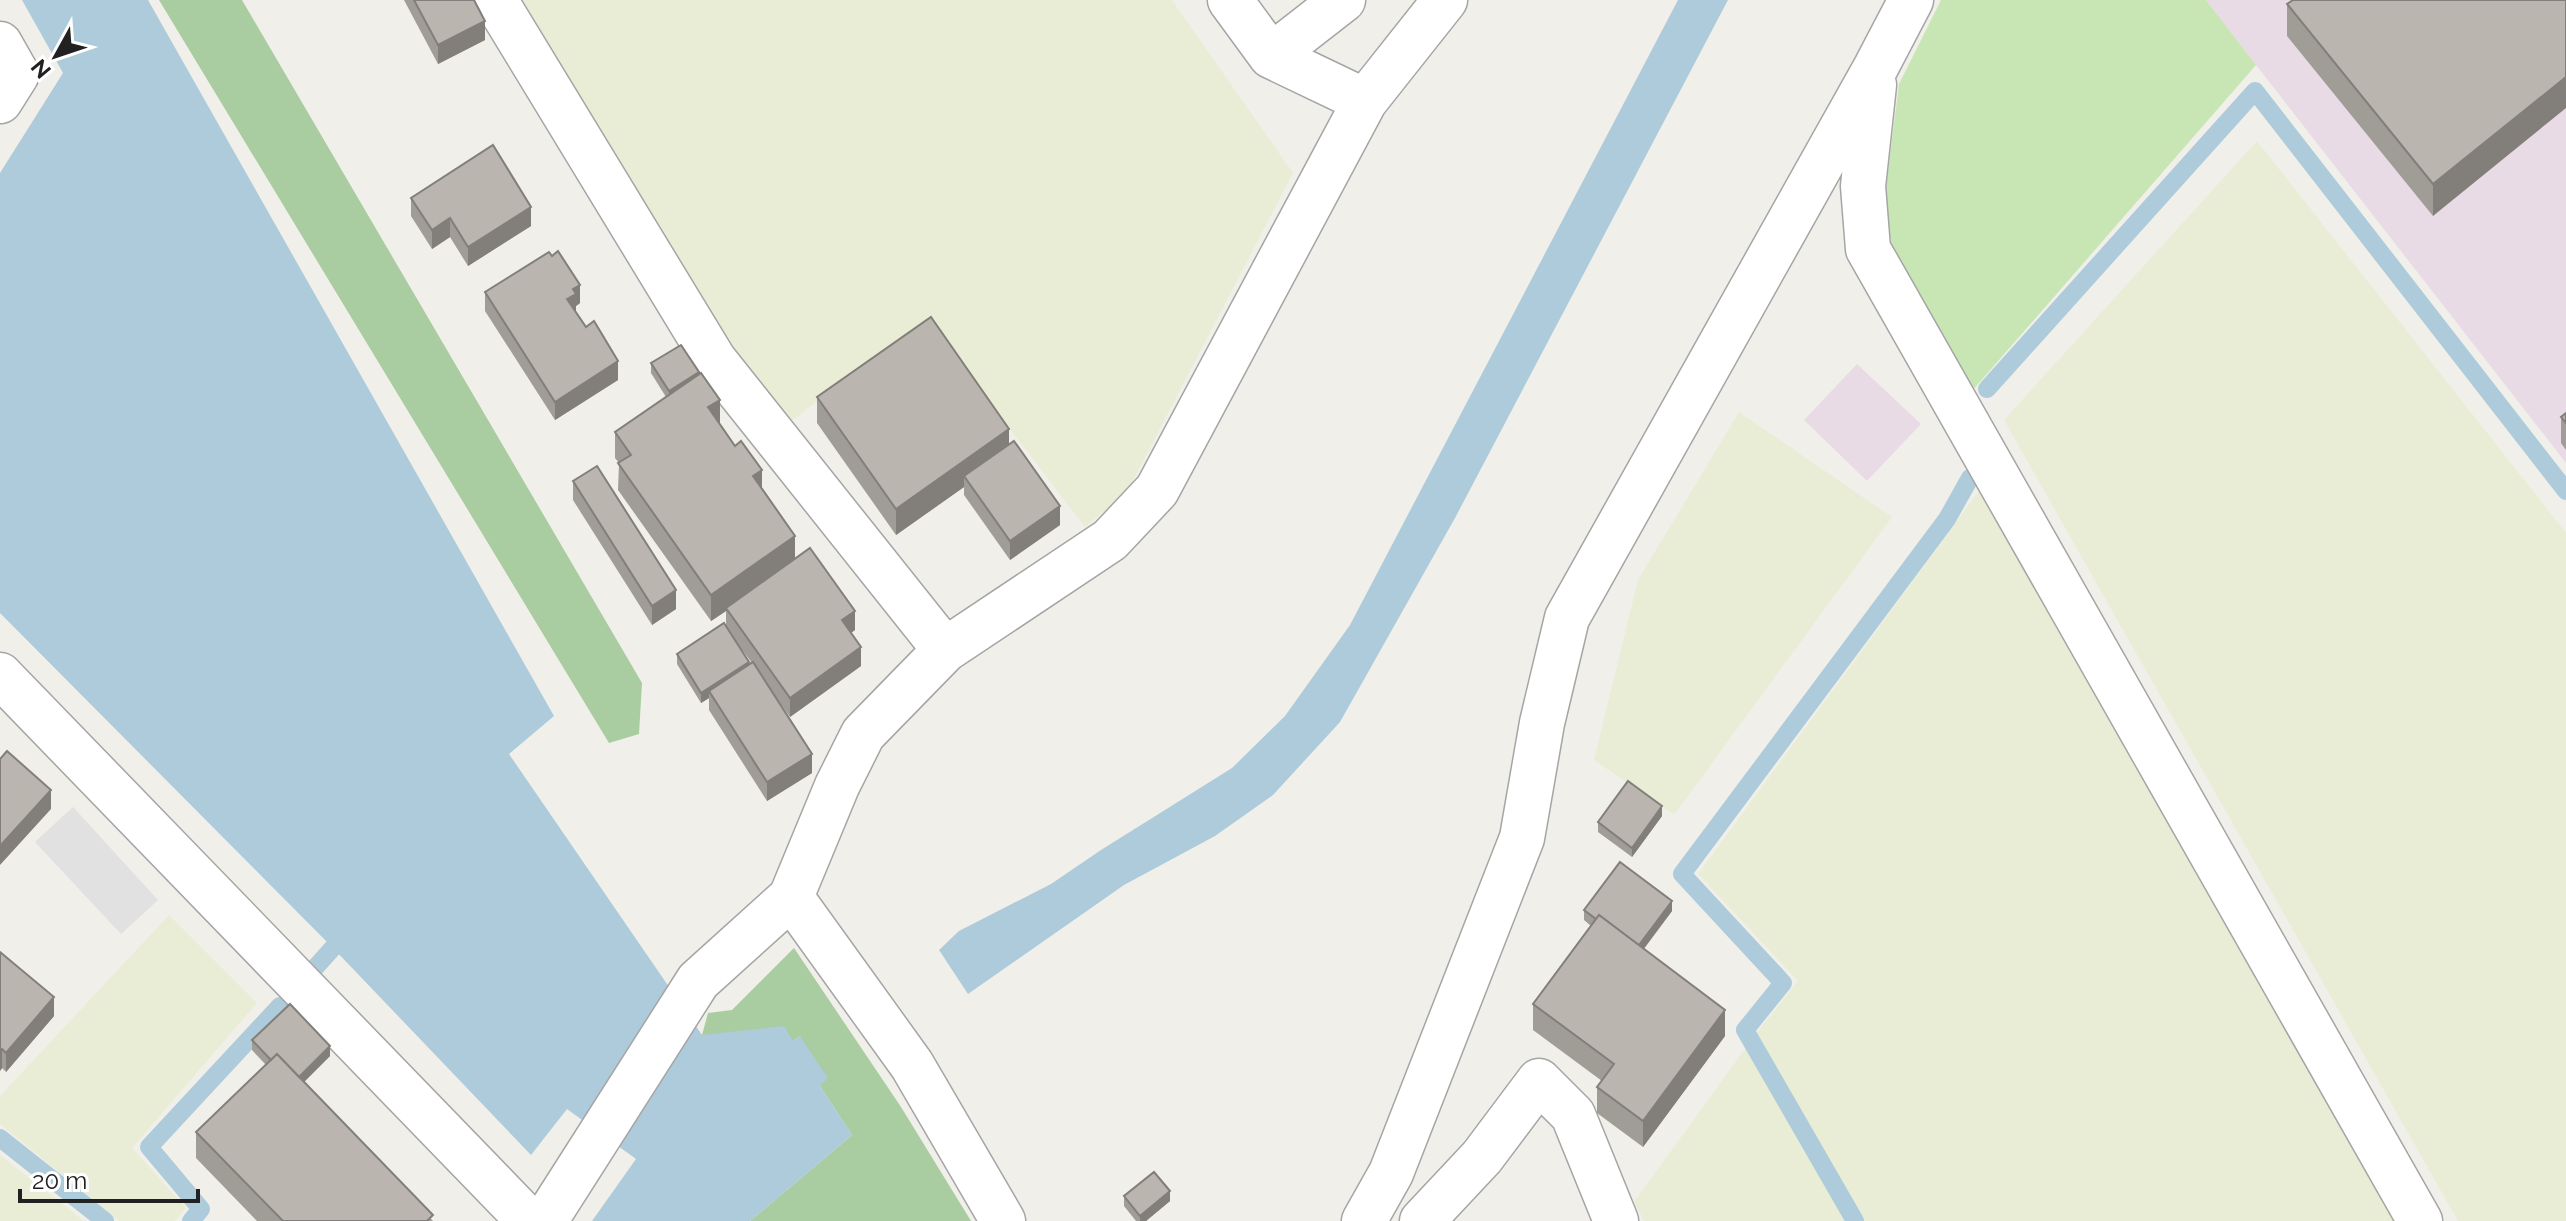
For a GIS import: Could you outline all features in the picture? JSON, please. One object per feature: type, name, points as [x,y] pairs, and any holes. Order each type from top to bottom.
[{"type":"street","points":[[495,0],[714,360],[945,650]]},
{"type":"street","points":[[1230,0],[1271,56],[1365,101]]},
{"type":"street","points":[[1271,56],[1343,0]]},
{"type":"street","points":[[545,1221],[698,981],[791,897],[837,786],[863,734],[945,650],[1110,540],[1157,490],[1365,101],[1445,0]]},
{"type":"street","points":[[1364,1221],[1391,1173],[1522,838],[1542,723],[1567,618],[1911,0]]},
{"type":"street","points":[[0,44],[17,74],[0,101]]},
{"type":"street","points":[[1876,67],[1863,186],[1868,249],[2420,1221]]},
{"type":"street","points":[[0,675],[529,1221]]},
{"type":"street","points":[[791,897],[912,1065],[1003,1221]]},
{"type":"street","points":[[1422,1221],[1482,1157],[1539,1081],[1573,1115],[1616,1221]]},
{"type":"shaded area","points":[[2206,0],[2566,0],[2566,463],[2256,65]]},
{"type":"shaded area","points":[[1857,364],[1921,424],[1867,481],[1804,420]]},
{"type":"shaded area","points":[[73,807],[158,900],[121,934],[35,842]]},
{"type":"green space","points":[[159,0],[242,0],[642,683],[639,734],[609,743]]},
{"type":"green space","points":[[519,0],[1172,0],[1293,173],[1127,492],[1085,527],[927,321],[791,421],[745,375]]},
{"type":"green space","points":[[1941,0],[2206,0],[2256,65],[1972,391],[1893,258],[1885,195],[1899,84]]},
{"type":"green space","points":[[2257,141],[2566,533],[2566,1221],[2458,1221],[2004,420]]},
{"type":"green space","points":[[1739,412],[1892,517],[1674,815],[1594,760],[1638,580]]},
{"type":"green space","points":[[1979,491],[2395,1221],[1644,1221],[1634,1202],[1798,981],[1698,874]]},
{"type":"green space","points":[[169,915],[257,1003],[132,1148],[186,1208],[175,1221],[119,1221],[0,1124],[0,1096]]},
{"type":"green space","points":[[794,948],[901,1107],[971,1221],[750,1221],[852,1135],[820,1086],[800,1036],[793,1041],[702,1035],[708,1013],[732,1010]]},
{"type":"green space","points":[[0,1155],[84,1221],[0,1221]]},
{"type":"water","points":[[22,0],[148,0],[554,716],[509,754],[702,1035],[784,1026],[793,1041],[800,1036],[828,1078],[820,1086],[852,1135],[750,1221],[592,1221],[636,1159],[567,1109],[531,1155],[333,948],[0,613],[0,173],[63,73]]},
{"type":"water","points":[[1678,0],[1728,0],[1455,518],[1340,722],[1273,795],[1215,836],[1124,885],[968,994],[939,950],[959,931],[1051,884],[1232,768],[1285,716],[1350,625]]},
{"type":"building","points":[[414,0],[474,0],[485,21],[438,45]]},
{"type":"building","points":[[2293,0],[2566,0],[2566,77],[2433,184],[2287,4]]},
{"type":"building","points":[[493,145],[531,207],[468,247],[450,218],[432,230],[411,198]]},
{"type":"building","points":[[558,251],[580,285],[573,289],[576,294],[567,299],[586,327],[594,321],[618,361],[555,402],[485,292],[549,252],[552,256]]},
{"type":"building","points":[[931,317],[1009,429],[896,509],[817,397]]},
{"type":"building","points":[[681,345],[699,372],[669,391],[651,363]]},
{"type":"building","points":[[701,373],[720,400],[708,407],[735,446],[741,441],[762,470],[753,476],[795,536],[711,595],[618,463],[631,455],[615,432]]},
{"type":"building","points":[[1014,441],[1060,506],[1010,541],[964,476]]},
{"type":"building","points":[[597,466],[676,590],[652,606],[573,481]]},
{"type":"building","points":[[810,548],[855,611],[842,620],[861,647],[790,698],[726,608]]},
{"type":"building","points":[[724,623],[749,662],[701,693],[677,654]]},
{"type":"building","points":[[753,662],[812,754],[767,782],[709,691]]},
{"type":"building","points":[[7,751],[51,790],[0,846],[0,759]]},
{"type":"building","points":[[1628,781],[1662,806],[1632,848],[1598,822]]},
{"type":"building","points":[[1620,862],[1672,901],[1639,945],[1599,915],[1596,919],[1584,910]]},
{"type":"building","points":[[1599,915],[1725,1010],[1643,1121],[1597,1087],[1614,1064],[1533,1004]]},
{"type":"building","points":[[0,952],[54,997],[6,1053],[2,1049],[0,1052]]},
{"type":"building","points":[[290,1004],[330,1046],[299,1077],[277,1054],[271,1060],[252,1040]]},
{"type":"building","points":[[277,1054],[433,1215],[427,1221],[283,1221],[196,1132]]},
{"type":"building","points":[[1154,1172],[1170,1191],[1140,1216],[1124,1196]]},
{"type":"waterway","points":[[1987,389],[2255,91],[2566,491]]},
{"type":"waterway","points":[[1855,1221],[1745,1030],[1783,983],[1682,874],[1947,519],[1970,478]]},
{"type":"waterway","points":[[313,970],[349,930]]},
{"type":"waterway","points":[[191,1221],[201,1209],[149,1147],[280,1006]]},
{"type":"waterway","points":[[0,1138],[105,1221]]}]
